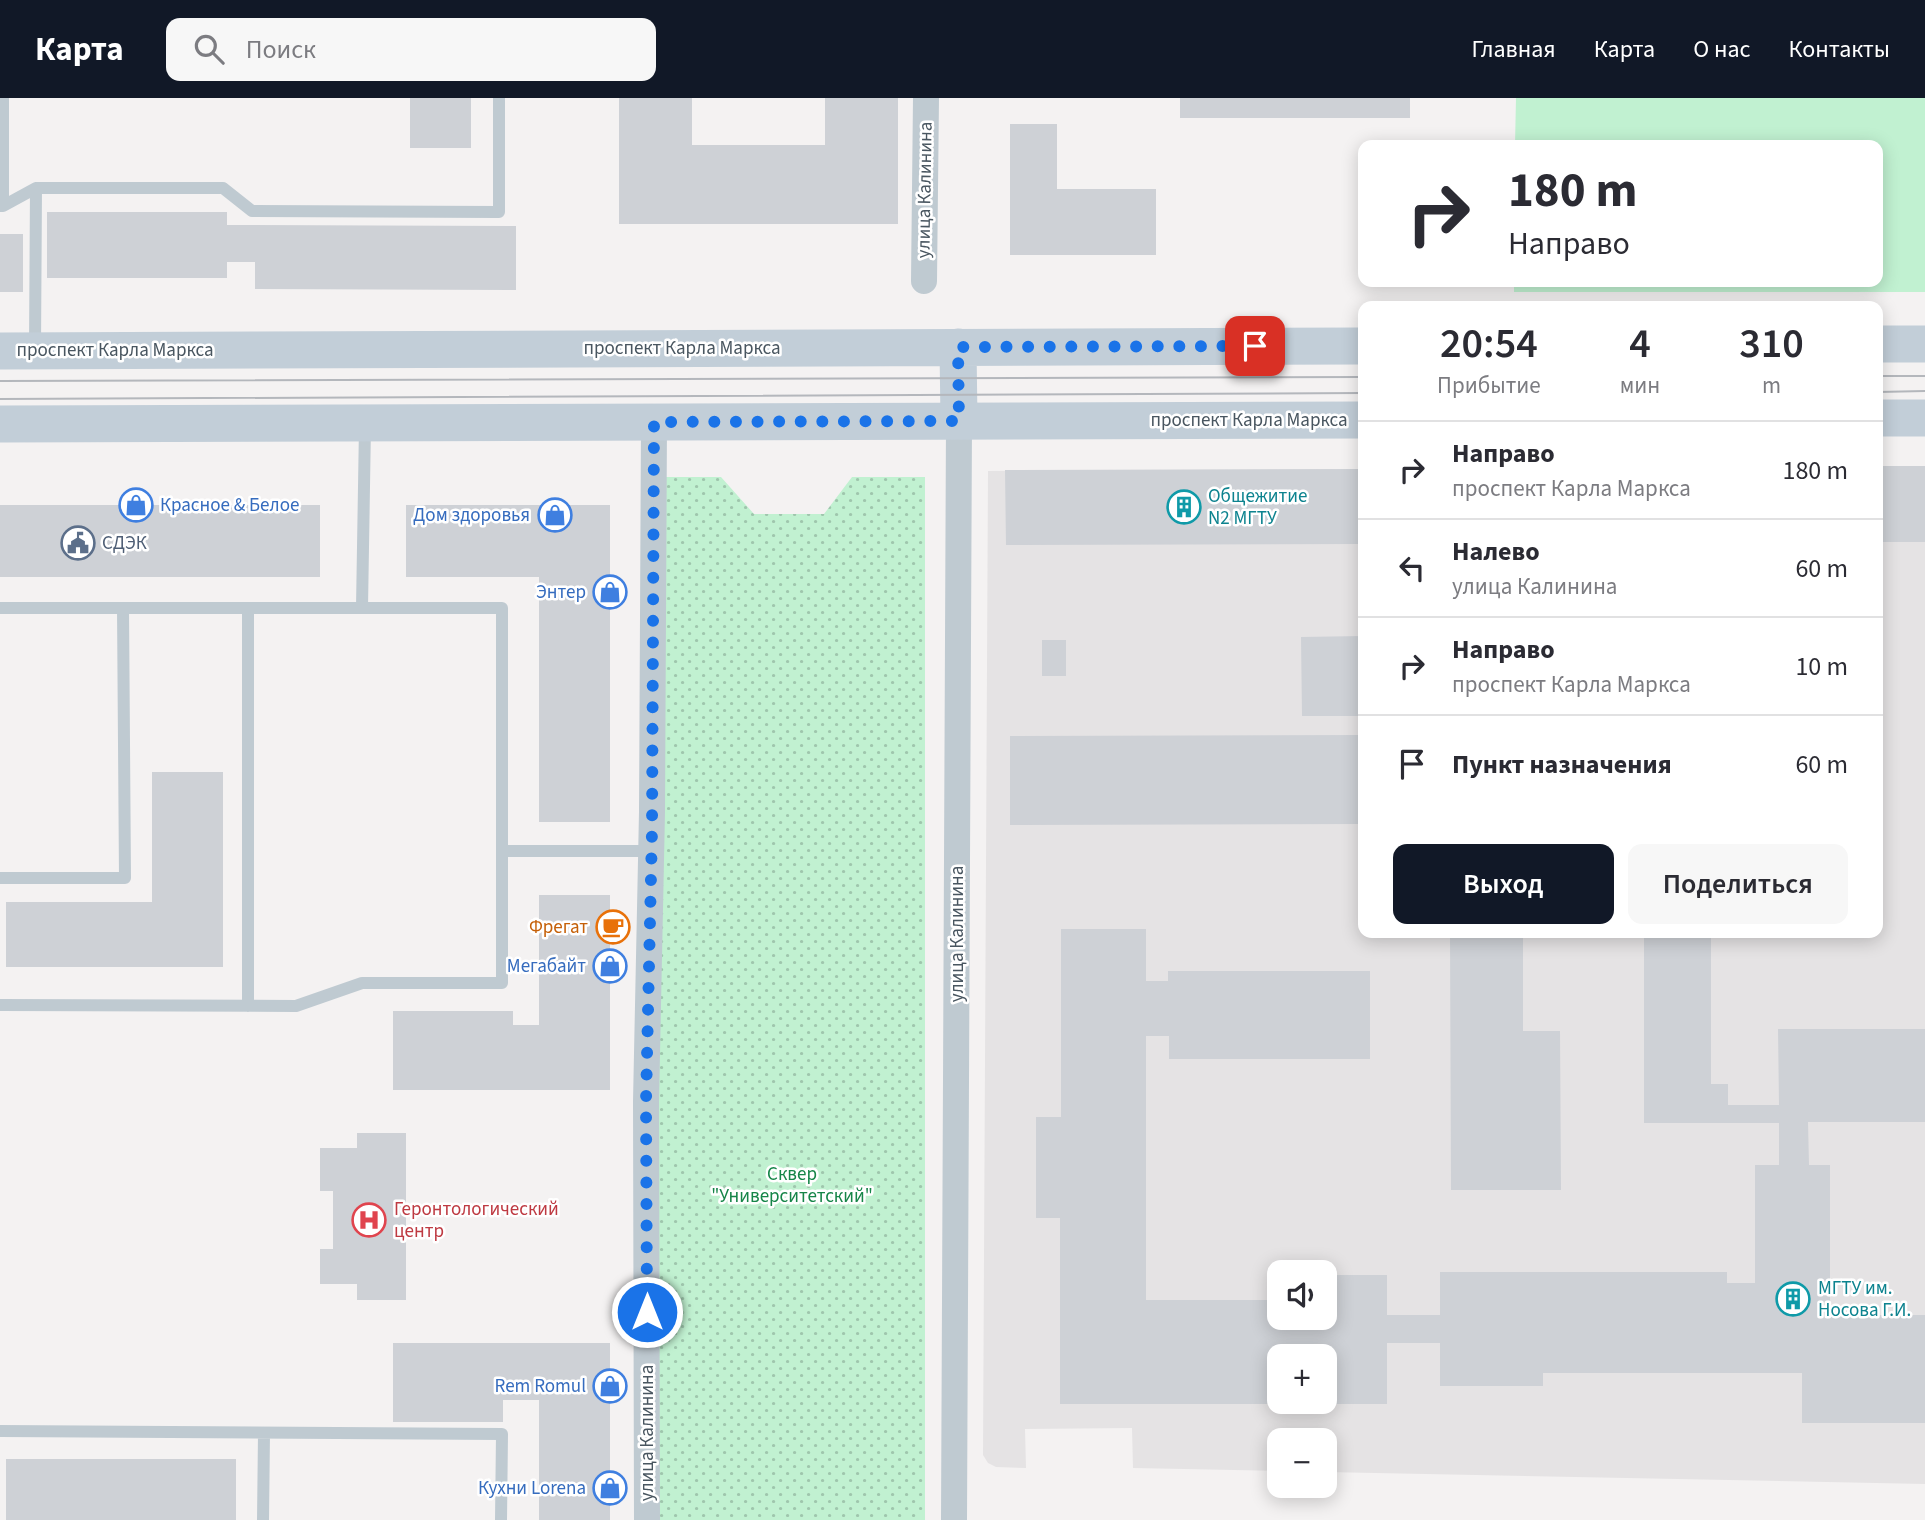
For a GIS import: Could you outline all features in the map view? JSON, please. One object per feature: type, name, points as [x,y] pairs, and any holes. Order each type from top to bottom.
[{"type":"main road","points":[[1883,344],[1925,344]]},
{"type":"main road","name":"проспект Карла Маркса","points":[[17,351],[1358,345]]},
{"type":"main road","name":"улица Калинина","points":[[958,347],[959,421]]},
{"type":"main road","points":[[1883,418],[1925,418]]},
{"type":"main road","name":"проспект Карла Маркса","points":[[0,424],[1358,420]]},
{"type":"street","name":"улица Калинина","points":[[924,281],[926,98]]},
{"type":"street","name":"улица Калинина","points":[[954,1520],[959,421]]},
{"type":"street","name":"улица Калинина","points":[[647,1520],[646,1102],[652,851],[654,422]]},
{"type":"lane","points":[[4,98],[2,206],[36,188],[223,188],[252,211],[499,212],[499,98]]},
{"type":"lane","points":[[17,351],[36,188]]},
{"type":"lane","points":[[362,608],[365,422]]},
{"type":"lane","points":[[0,608],[502,608],[502,983],[362,983],[296,1006],[0,1005]]},
{"type":"lane","points":[[0,878],[125,877],[124,608]]},
{"type":"lane","points":[[248,608],[248,1006]]},
{"type":"lane","points":[[502,851],[652,851]]},
{"type":"lane","points":[[0,1431],[502,1434],[501,1520]]},
{"type":"lane","points":[[263,1520],[264,1433]]},
{"type":"shaded area","points":[[1883,466],[1925,466],[1925,1484],[1337,1472],[1337,1428],[1267,1428],[1267,1471],[1133,1468],[1132,1428],[1025,1429],[1026,1468],[996,1467],[988,1463],[983,1455],[988,471],[1358,469],[1358,938],[1883,938]]},
{"type":"green space","points":[[1516,98],[1925,98],[1925,292],[1514,292],[1514,287],[1883,287],[1883,140],[1515,140]]},
{"type":"green space","name":"Сквер \"Университетский\"","points":[[659,477],[721,477],[754,514],[824,514],[852,477],[925,477],[925,1520],[659,1520]]},
{"type":"building","points":[[410,98],[471,98],[471,148],[410,148]]},
{"type":"building","points":[[619,98],[692,98],[692,145],[825,145],[825,98],[898,98],[898,224],[619,224]]},
{"type":"building","points":[[1180,98],[1410,98],[1410,118],[1180,118]]},
{"type":"building","points":[[1010,124],[1057,124],[1057,189],[1156,189],[1156,255],[1010,255]]},
{"type":"building","points":[[47,212],[227,212],[227,225],[516,226],[516,290],[255,289],[255,262],[227,262],[227,278],[47,278]]},
{"type":"building","points":[[0,234],[23,234],[23,292],[0,292]]},
{"type":"building","points":[[1883,466],[1925,466],[1925,542],[1883,542]]},
{"type":"building","name":"Общежитие N2 МГТУ","points":[[1358,469],[1358,544],[1006,545],[1005,470]]},
{"type":"building","points":[[0,505],[320,505],[320,577],[0,577]]},
{"type":"building","points":[[406,505],[610,505],[610,822],[539,822],[539,577],[406,577]]},
{"type":"building","points":[[1358,636],[1358,716],[1302,716],[1301,637]]},
{"type":"building","points":[[1042,640],[1066,640],[1066,676],[1042,676]]},
{"type":"building","points":[[1358,735],[1358,824],[1010,825],[1010,736]]},
{"type":"building","points":[[152,772],[223,772],[223,967],[6,967],[6,902],[152,902]]},
{"type":"building","points":[[539,895],[610,895],[610,1090],[393,1090],[393,1011],[513,1011],[513,1025],[539,1025]]},
{"type":"building","points":[[1061,929],[1146,929],[1146,981],[1168,981],[1168,971],[1370,971],[1370,1059],[1169,1059],[1169,1036],[1146,1036],[1146,1300],[1267,1300],[1267,1330],[1337,1330],[1337,1275],[1387,1275],[1387,1315],[1440,1315],[1440,1272],[1727,1272],[1727,1283],[1755,1283],[1755,1165],[1779,1165],[1779,1123],[1644,1123],[1644,938],[1711,938],[1711,1084],[1728,1084],[1728,1105],[1779,1105],[1778,1029],[1925,1029],[1925,1122],[1808,1122],[1809,1165],[1830,1165],[1830,1315],[1925,1315],[1925,1423],[1802,1423],[1802,1373],[1543,1373],[1543,1386],[1440,1386],[1440,1343],[1387,1343],[1387,1404],[1337,1404],[1337,1344],[1267,1344],[1267,1404],[1060,1404],[1060,1218],[1036,1218],[1036,1117],[1061,1117]]},
{"type":"building","points":[[1450,938],[1523,938],[1523,1031],[1560,1031],[1561,1190],[1451,1190]]},
{"type":"building","name":"Геронтологический центр","points":[[357,1133],[406,1133],[406,1300],[357,1300],[357,1284],[320,1284],[320,1249],[333,1249],[333,1191],[320,1191],[320,1148],[357,1148]]},
{"type":"building","points":[[393,1343],[610,1343],[610,1520],[539,1520],[539,1400],[503,1400],[503,1422],[393,1422]]},
{"type":"building","points":[[6,1459],[236,1459],[236,1520],[6,1520]]},
{"type":"tram line","points":[[1883,376],[1925,376]]},
{"type":"tram line","points":[[0,381],[1358,377]]},
{"type":"tram line","points":[[1883,392],[1925,391]]},
{"type":"tram line","points":[[0,399],[1358,393]]},
{"type":"place","name":"Красное & Белое","points":[[136,505]]},
{"type":"place","name":"Общежитие N2 МГТУ","points":[[1184,507]]},
{"type":"place","name":"Дом здоровья","points":[[555,515]]},
{"type":"place","name":"СДЭК","points":[[78,543]]},
{"type":"place","name":"Энтер","points":[[610,592]]},
{"type":"place","name":"Фрегат","points":[[613,927]]},
{"type":"place","name":"Мегабайт","points":[[610,966]]},
{"type":"place","name":"Геронтологический центр","points":[[369,1220]]},
{"type":"place","name":"МГТУ им. Носова Г.И.","points":[[1793,1299]]},
{"type":"place","name":"Rem Romul","points":[[610,1386]]},
{"type":"place","name":"Кухни Lorena","points":[[610,1488]]},
{"type":"route","points":[[647,1312],[646,1102],[652,831],[654,422],[959,421],[958,347],[1255,346]]}]
